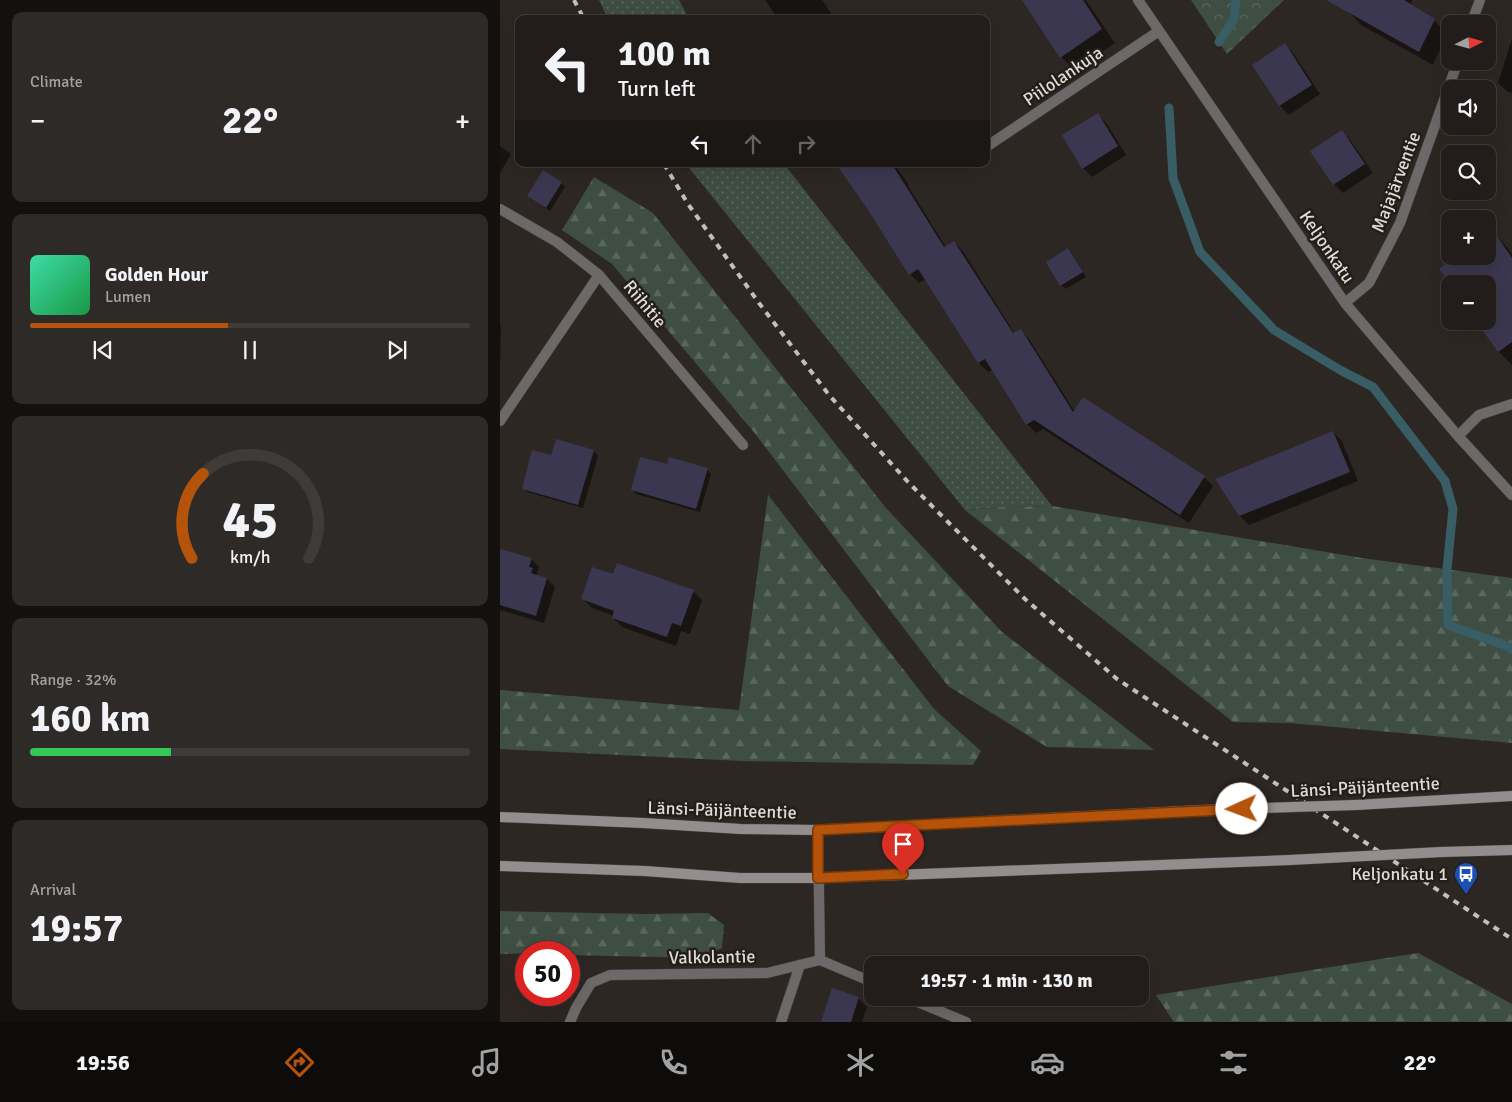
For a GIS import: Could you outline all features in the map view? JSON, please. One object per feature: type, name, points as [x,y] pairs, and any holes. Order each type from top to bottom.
[{"type":"main road","name":"Länsi-Päijänteentie","points":[[500,817],[741,829],[818,830],[1512,796]]},
{"type":"main road","points":[[500,866],[645,871],[740,878],[818,878],[1512,850]]},
{"type":"street","name":"Keljonkatu","points":[[1138,0],[1345,303],[1458,436],[1512,495]]},
{"type":"street","points":[[1474,15],[1480,0]]},
{"type":"street","name":"Piilolankuja","points":[[990,144],[1158,31]]},
{"type":"street","name":"Majajärventie","points":[[1345,303],[1369,283],[1400,223],[1455,70]]},
{"type":"street","name":"Riihitie","points":[[500,209],[557,242],[599,275],[743,445]]},
{"type":"street","points":[[500,421],[599,275]]},
{"type":"street","points":[[1458,436],[1479,415],[1512,404]]},
{"type":"street","points":[[818,830],[820,960],[864,979]]},
{"type":"street","name":"Valkolantie","points":[[570,1022],[591,983],[610,975],[767,973],[820,960]]},
{"type":"street","points":[[781,1022],[800,965]]},
{"type":"street","points":[[927,1006],[966,1022]]},
{"type":"green space","points":[[599,0],[679,0],[687,15],[606,15]]},
{"type":"green space","points":[[1191,0],[1284,0],[1227,54]]},
{"type":"green space","points":[[688,167],[786,167],[1052,506],[965,510]]},
{"type":"green space","points":[[594,177],[653,213],[886,508],[1002,632],[1154,750],[1047,747],[948,686],[753,431],[612,264],[562,230]]},
{"type":"green space","points":[[768,495],[934,709],[981,751],[973,765],[742,761],[500,749],[500,690],[739,710]]},
{"type":"green space","points":[[1052,506],[1362,558],[1512,578],[1512,743],[1290,723],[1233,722],[965,510]]},
{"type":"green space","points":[[500,911],[645,914],[708,913],[724,925],[722,948],[700,958],[580,955],[580,941],[515,941],[515,954],[500,954]]},
{"type":"green space","points":[[1418,953],[1512,1004],[1512,1022],[1174,1022],[1156,995]]},
{"type":"building","points":[[1022,0],[1083,0],[1102,29],[1060,58]]},
{"type":"building","points":[[1326,0],[1404,0],[1435,19],[1419,52]]},
{"type":"building","points":[[1285,43],[1312,85],[1279,106],[1252,65]]},
{"type":"building","points":[[1098,113],[1118,146],[1082,169],[1062,135]]},
{"type":"building","points":[[1342,130],[1365,164],[1333,185],[1310,151]]},
{"type":"building","points":[[838,167],[894,167],[944,247],[954,241],[1013,333],[1021,329],[1073,412],[1083,397],[1205,476],[1180,515],[1034,420],[1026,425],[985,359],[978,363],[918,269],[909,275]]},
{"type":"building","points":[[543,170],[562,182],[546,208],[527,196]]},
{"type":"building","points":[[1496,235],[1512,258],[1512,342],[1498,352],[1482,330],[1496,330],[1496,275],[1443,275],[1439,269],[1444,265],[1496,265]]},
{"type":"building","points":[[1068,248],[1083,272],[1060,286],[1046,262]]},
{"type":"building","points":[[1333,431],[1350,472],[1239,516],[1215,479]]},
{"type":"building","points":[[556,439],[594,450],[578,505],[522,489],[532,450],[551,455]]},
{"type":"building","points":[[640,457],[667,464],[669,457],[708,468],[696,509],[631,490]]},
{"type":"building","points":[[500,549],[532,558],[529,567],[533,568],[531,573],[547,578],[536,616],[500,605]]},
{"type":"building","points":[[617,563],[694,590],[681,626],[672,623],[667,637],[612,618],[614,611],[581,599],[592,567],[613,574]]},
{"type":"building","points":[[832,988],[859,997],[851,1022],[821,1022]]},
{"type":"waterway","points":[[1219,42],[1234,19],[1236,0]]},
{"type":"waterway","points":[[1169,108],[1173,178],[1200,252],[1274,330],[1340,370],[1373,387],[1445,481],[1453,509],[1447,569],[1448,625],[1510,647],[1512,650]]},
{"type":"railway","points":[[574,0],[582,15]]},
{"type":"railway","points":[[666,167],[688,204],[759,303],[829,395],[908,482],[1025,599],[1117,679],[1512,939]]},
{"type":"place","name":"Keljonkatu 1","points":[[1466,895]]},
{"type":"route","points":[[903,874],[818,878],[818,830],[1242,809]]}]
